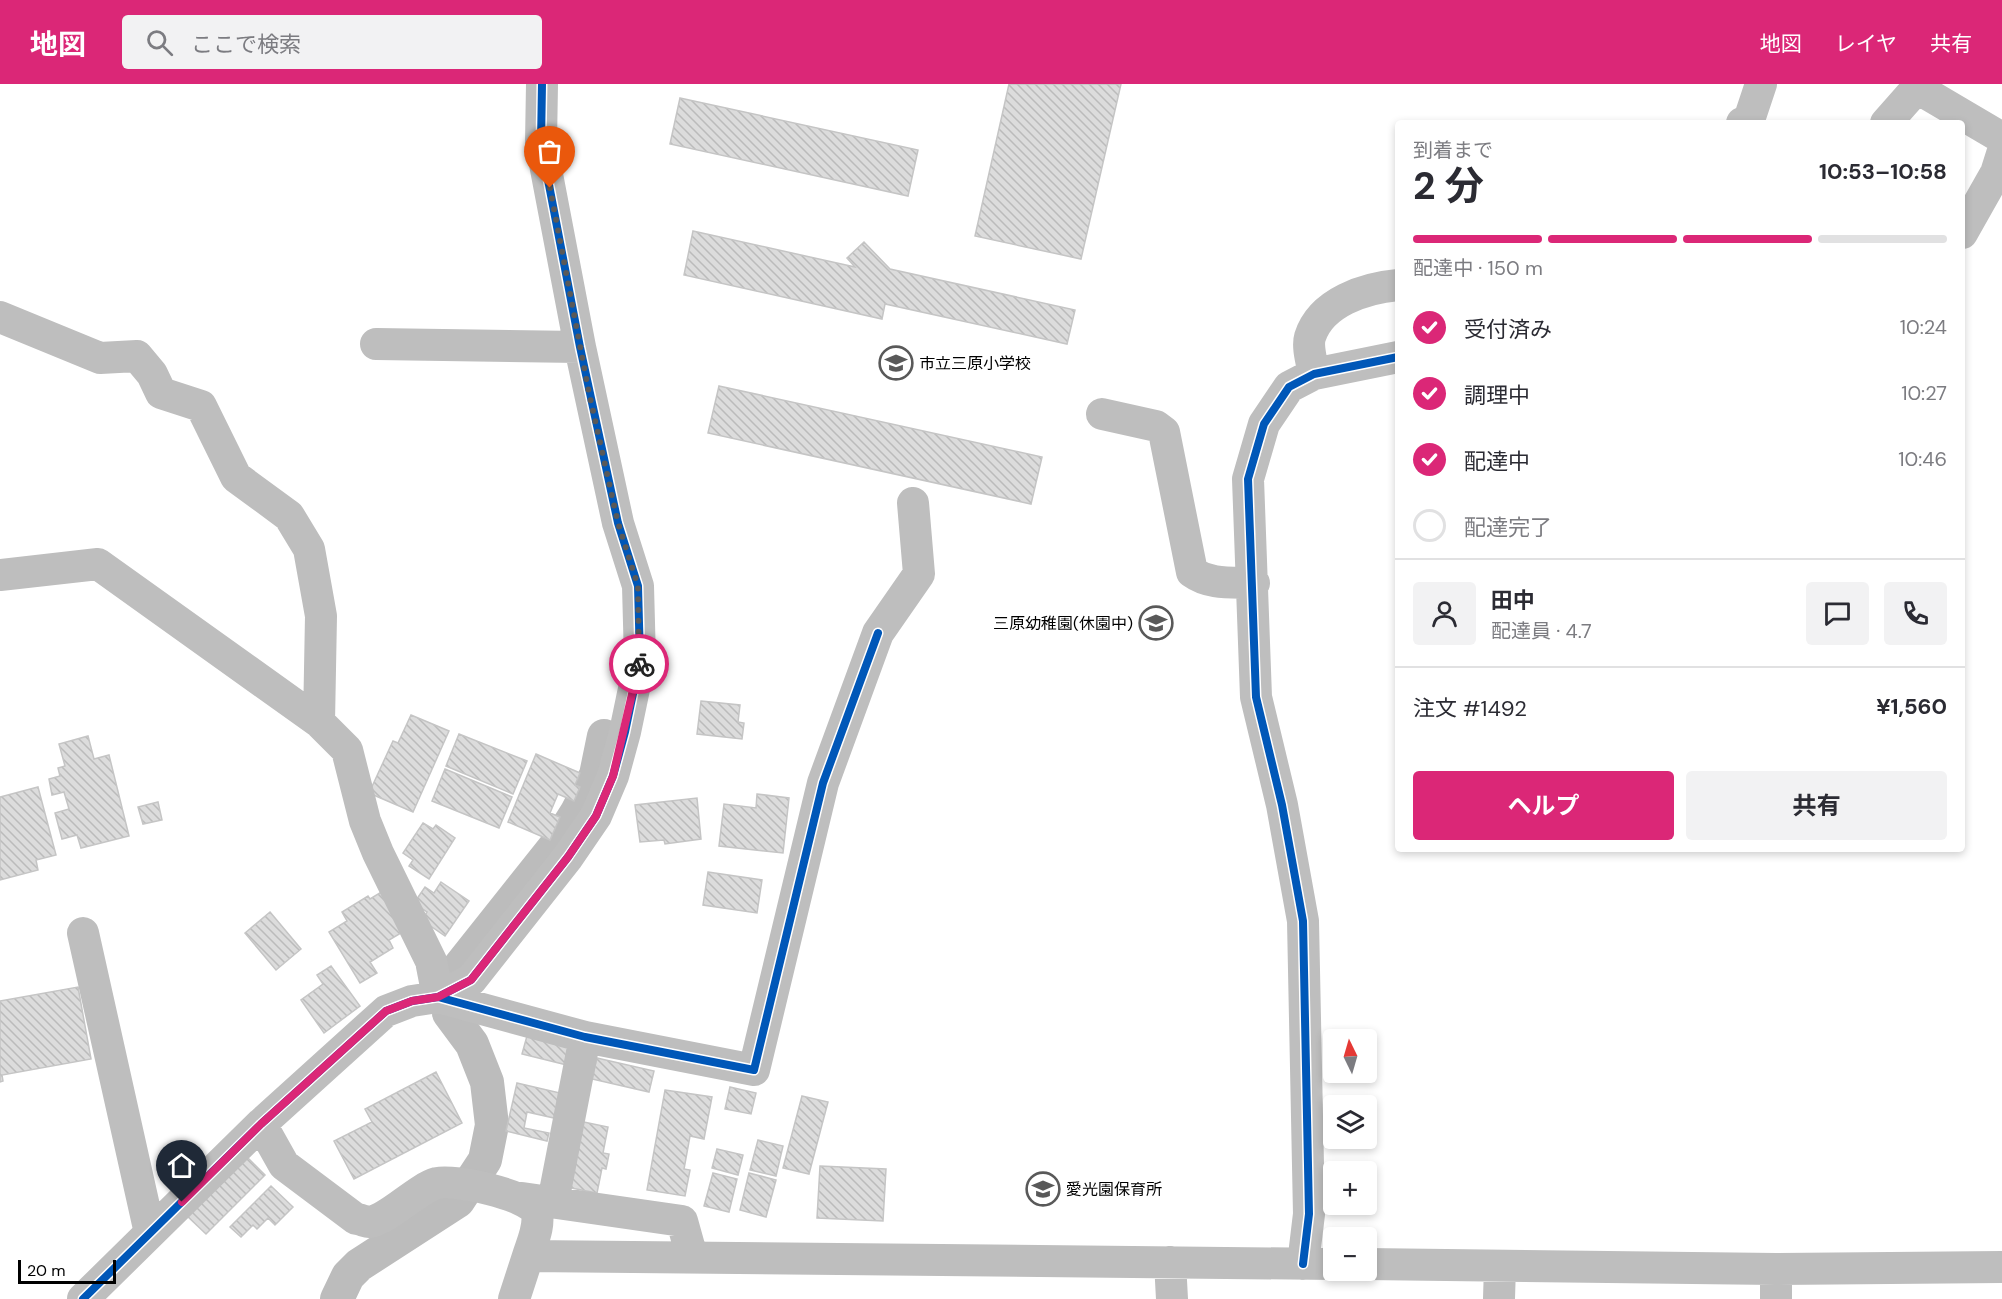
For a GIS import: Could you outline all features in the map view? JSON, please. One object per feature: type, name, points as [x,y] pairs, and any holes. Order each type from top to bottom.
[{"type":"street","points":[[83,1299],[261,1124],[386,1011],[412,1001],[438,997],[471,980],[568,857],[596,816],[613,776],[640,660],[638,586],[618,523],[580,347],[541,143],[542,84]]},
{"type":"street","points":[[1749,120],[1761,84]]},
{"type":"street","points":[[1889,120],[1917,88],[2002,138]]},
{"type":"street","points":[[1965,228],[1996,173],[2002,154]]},
{"type":"street","points":[[1314,374],[1309,339],[1320,316],[1346,298],[1395,286]]},
{"type":"street","points":[[0,317],[100,358],[137,356],[152,374],[161,393],[201,406],[236,477],[290,516],[309,549],[321,616],[319,722]]},
{"type":"street","points":[[376,344],[580,347]]},
{"type":"street","points":[[528,1256],[1318,1264],[1310,1214],[1304,921],[1282,805],[1256,697],[1254,583],[1248,479],[1264,424],[1289,387],[1314,374],[1395,358]]},
{"type":"street","points":[[1102,414],[1156,426],[1164,432],[1192,572],[1202,579],[1254,583]]},
{"type":"street","points":[[438,997],[585,1037],[754,1070],[823,783],[878,633],[919,574],[913,503]]},
{"type":"street","points":[[0,576],[98,564],[319,722],[347,750],[365,821],[378,853],[431,961],[438,997]]},
{"type":"street","points":[[83,933],[150,1233]]},
{"type":"street","points":[[553,1202],[585,1037]]},
{"type":"street","points":[[261,1124],[284,1165],[356,1219],[370,1222],[380,1218],[424,1189],[444,1182],[522,1198],[682,1221],[692,1257]]},
{"type":"street","points":[[514,1299],[538,1220],[535,1210],[522,1198]]},
{"type":"street","points":[[1170,1262],[1172,1299]]},
{"type":"street","points":[[1377,1264],[1500,1266],[1776,1284],[2002,1267]]},
{"type":"street","points":[[1499,1299],[1500,1266]]},
{"type":"building","points":[[1009,84],[1121,84],[1081,259],[975,236]]},
{"type":"building","points":[[680,98],[918,150],[908,196],[670,144]]},
{"type":"building","points":[[693,231],[855,267],[847,258],[864,242],[890,269],[1075,310],[1067,344],[885,304],[882,319],[684,275]]},
{"type":"building","points":[[719,386],[1042,457],[1031,504],[708,433]]},
{"type":"building","points":[[701,701],[740,705],[738,722],[744,723],[742,739],[697,734]]},
{"type":"building","points":[[411,715],[449,731],[413,812],[369,793],[393,741],[398,743]]},
{"type":"building","points":[[459,734],[527,761],[513,794],[446,766]]},
{"type":"building","points":[[88,736],[94,759],[109,755],[129,836],[81,848],[77,835],[62,839],[55,813],[69,809],[64,792],[52,795],[49,779],[60,776],[58,768],[65,766],[59,744]]},
{"type":"building","points":[[536,754],[580,773],[575,785],[580,787],[574,801],[558,794],[550,813],[560,817],[550,840],[508,822]]},
{"type":"building","points":[[445,769],[512,797],[499,828],[432,801]]},
{"type":"building","points":[[38,787],[56,855],[36,860],[38,870],[0,880],[0,797]]},
{"type":"building","points":[[757,794],[789,798],[783,853],[719,846],[724,804],[756,808]]},
{"type":"building","points":[[697,798],[701,839],[665,844],[664,840],[640,842],[635,805]]},
{"type":"building","points":[[158,802],[162,820],[143,824],[138,807]]},
{"type":"building","points":[[423,823],[433,829],[436,825],[455,838],[429,879],[409,866],[413,860],[403,853]]},
{"type":"building","points":[[708,872],[762,880],[757,913],[703,905]]},
{"type":"building","points":[[441,882],[469,901],[445,936],[422,920],[427,912],[414,903],[425,887],[434,893]]},
{"type":"building","points":[[383,891],[406,930],[389,940],[393,948],[370,962],[377,973],[360,983],[329,932],[347,921],[342,912],[368,896],[370,899]]},
{"type":"building","points":[[270,912],[301,949],[276,970],[245,933]]},
{"type":"building","points":[[331,966],[360,1006],[324,1033],[301,1000],[323,984],[317,975]]},
{"type":"building","points":[[78,987],[91,1059],[2,1075],[3,1081],[0,1082],[0,1001]]},
{"type":"building","points":[[527,1036],[572,1046],[567,1065],[522,1054]]},
{"type":"building","points":[[597,1058],[654,1071],[649,1092],[592,1079]]},
{"type":"building","points":[[436,1072],[462,1123],[354,1179],[334,1141],[372,1122],[365,1109]]},
{"type":"building","points":[[517,1083],[560,1093],[554,1118],[527,1112],[524,1128],[549,1133],[547,1141],[506,1131]]},
{"type":"building","points":[[730,1087],[756,1093],[751,1114],[725,1109]]},
{"type":"building","points":[[665,1090],[712,1097],[704,1139],[690,1136],[684,1169],[690,1170],[685,1196],[647,1190]]},
{"type":"building","points":[[802,1096],[828,1102],[809,1174],[783,1168]]},
{"type":"building","points":[[579,1121],[608,1127],[603,1153],[609,1154],[606,1169],[602,1168],[597,1193],[566,1187]]},
{"type":"building","points":[[758,1140],[783,1146],[776,1176],[750,1170]]},
{"type":"building","points":[[717,1149],[743,1155],[738,1175],[712,1168]]},
{"type":"building","points":[[245,1155],[265,1175],[206,1234],[186,1215]]},
{"type":"building","points":[[820,1166],[886,1169],[883,1221],[817,1218]]},
{"type":"building","points":[[713,1173],[737,1179],[729,1212],[704,1206]]},
{"type":"building","points":[[749,1173],[776,1180],[766,1217],[740,1210]]},
{"type":"building","points":[[271,1186],[293,1207],[275,1225],[268,1218],[257,1229],[253,1225],[241,1237],[230,1227]]},
{"type":"waterway","points":[[337,1299],[348,1276],[359,1265],[458,1201],[485,1160],[492,1125],[487,1082],[472,1044],[449,1013],[452,976],[557,844],[596,775],[604,736]]},
{"type":"cycle path","points":[[438,997],[471,980],[568,857],[596,816],[613,776],[640,660],[638,586],[618,523],[580,347],[541,143],[542,84]]},
{"type":"cycle path","points":[[1303,1264],[1309,1214],[1303,921],[1282,805],[1256,697],[1248,479],[1264,424],[1289,387],[1314,374],[1395,358]]},
{"type":"cycle path","points":[[83,1299],[261,1124],[386,1011],[412,1001],[438,997],[585,1037],[754,1070],[823,783],[878,633]]},
{"type":"way so far","points":[[550,188],[589,393],[618,523],[638,586],[639,664]]},
{"type":"place","name":"市立三原小学校","points":[[896,363]]},
{"type":"place","name":"三原幼稚園(休園中)","points":[[1156,623]]},
{"type":"place","name":"愛光園保育所","points":[[1043,1189]]},
{"type":"route","points":[[182,1202],[261,1124],[386,1011],[412,1001],[438,997],[471,980],[568,857],[596,816],[613,776],[639,664]]}]
